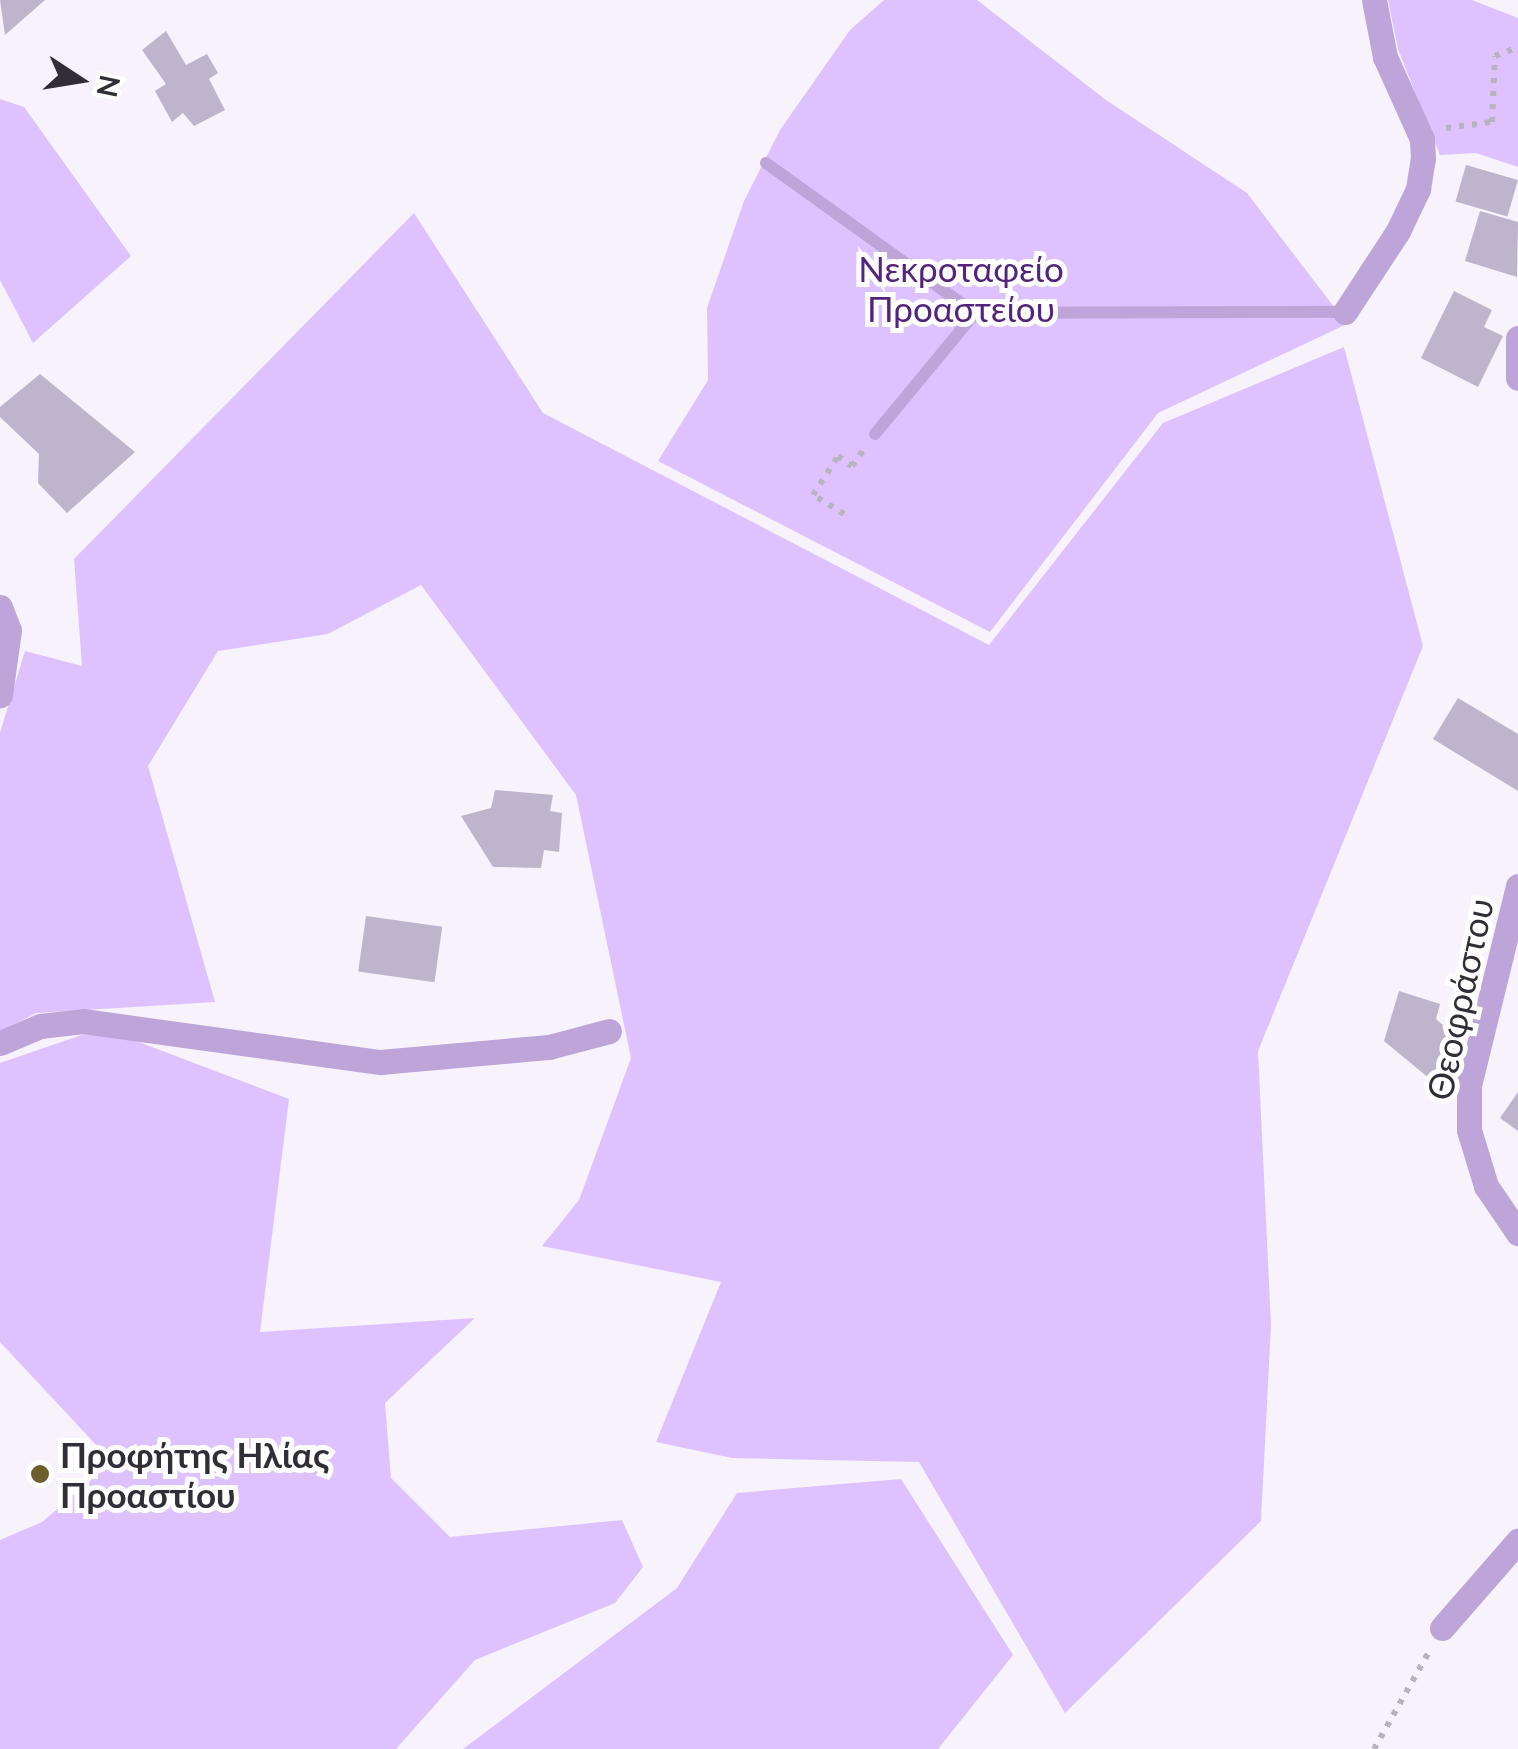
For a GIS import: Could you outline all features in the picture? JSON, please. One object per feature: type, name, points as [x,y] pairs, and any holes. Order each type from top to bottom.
[{"type":"street","points":[[1345,312],[1382,260],[1418,189],[1422,139],[1385,56],[1374,0]]},
{"type":"street","points":[[1518,338],[1518,378]]},
{"type":"street","points":[[0,606],[9,630],[0,695]]},
{"type":"street","name":"Θεοφράστου","points":[[1518,886],[1469,1085],[1469,1130],[1486,1186],[1518,1233]]},
{"type":"street","points":[[0,1043],[40,1026],[83,1021],[380,1062],[549,1047],[609,1031]]},
{"type":"street","points":[[1442,1628],[1518,1540]]},
{"type":"lane","points":[[766,163],[975,313],[1345,312]]},
{"type":"lane","points":[[875,434],[975,313]]},
{"type":"path","points":[[1422,139],[1460,122],[1492,122],[1495,56],[1518,48]]},
{"type":"path","points":[[844,514],[813,495],[838,456],[852,466],[875,434]]},
{"type":"path","points":[[1374,1749],[1442,1628]]},
{"type":"green space","name":"Νεκροταφείο Προαστείου","points":[[884,0],[977,0],[1106,100],[1247,193],[1347,324],[1158,413],[990,632],[658,461],[708,380],[707,308],[744,201],[780,130],[850,30]]},
{"type":"green space","points":[[1388,0],[1472,0],[1518,18],[1518,167],[1476,153],[1440,155],[1398,49]]},
{"type":"green space","points":[[0,99],[24,107],[131,256],[33,343],[0,280]]},
{"type":"green space","points":[[414,213],[543,413],[989,645],[1163,423],[1344,347],[1423,646],[1258,1051],[1271,1325],[1261,1521],[1065,1713],[919,1462],[732,1458],[656,1442],[721,1282],[542,1246],[579,1200],[631,1058],[576,795],[421,585],[328,634],[218,651],[148,766],[215,1002],[36,1013],[0,1032],[0,733],[25,651],[82,666],[74,559]]},
{"type":"green space","points":[[102,1028],[289,1099],[260,1332],[475,1318],[385,1403],[391,1478],[450,1537],[622,1520],[643,1567],[615,1603],[475,1660],[396,1749],[0,1749],[0,1540],[42,1522],[112,1462],[0,1342],[0,1063]]},
{"type":"green space","points":[[901,1479],[1013,1655],[938,1749],[463,1749],[677,1588],[737,1493]]},
{"type":"building","points":[[0,0],[45,0],[5,35]]},
{"type":"building","points":[[166,31],[186,65],[207,54],[218,73],[209,79],[225,110],[194,126],[183,113],[172,122],[155,91],[166,84],[142,50]]},
{"type":"building","points":[[1466,165],[1518,180],[1507,216],[1456,202]]},
{"type":"building","points":[[1480,211],[1518,222],[1517,277],[1465,261]]},
{"type":"building","points":[[1454,291],[1492,310],[1484,327],[1503,336],[1478,387],[1421,358]]},
{"type":"building","points":[[40,374],[135,452],[67,513],[38,483],[39,454],[0,417],[0,407]]},
{"type":"building","points":[[1458,698],[1518,734],[1518,791],[1433,739]]},
{"type":"building","points":[[495,790],[553,795],[550,811],[562,813],[559,852],[544,850],[541,868],[493,867],[461,816],[491,808]]},
{"type":"building","points":[[366,916],[442,927],[434,982],[358,971]]},
{"type":"building","points":[[1399,991],[1440,1004],[1436,1019],[1465,1045],[1455,1055],[1463,1080],[1447,1093],[1384,1041]]},
{"type":"building","points":[[1518,1092],[1518,1131],[1500,1118]]},
{"type":"place","name":"Προφήτης Ηλίας Προαστίου","points":[[40,1474]]}]
